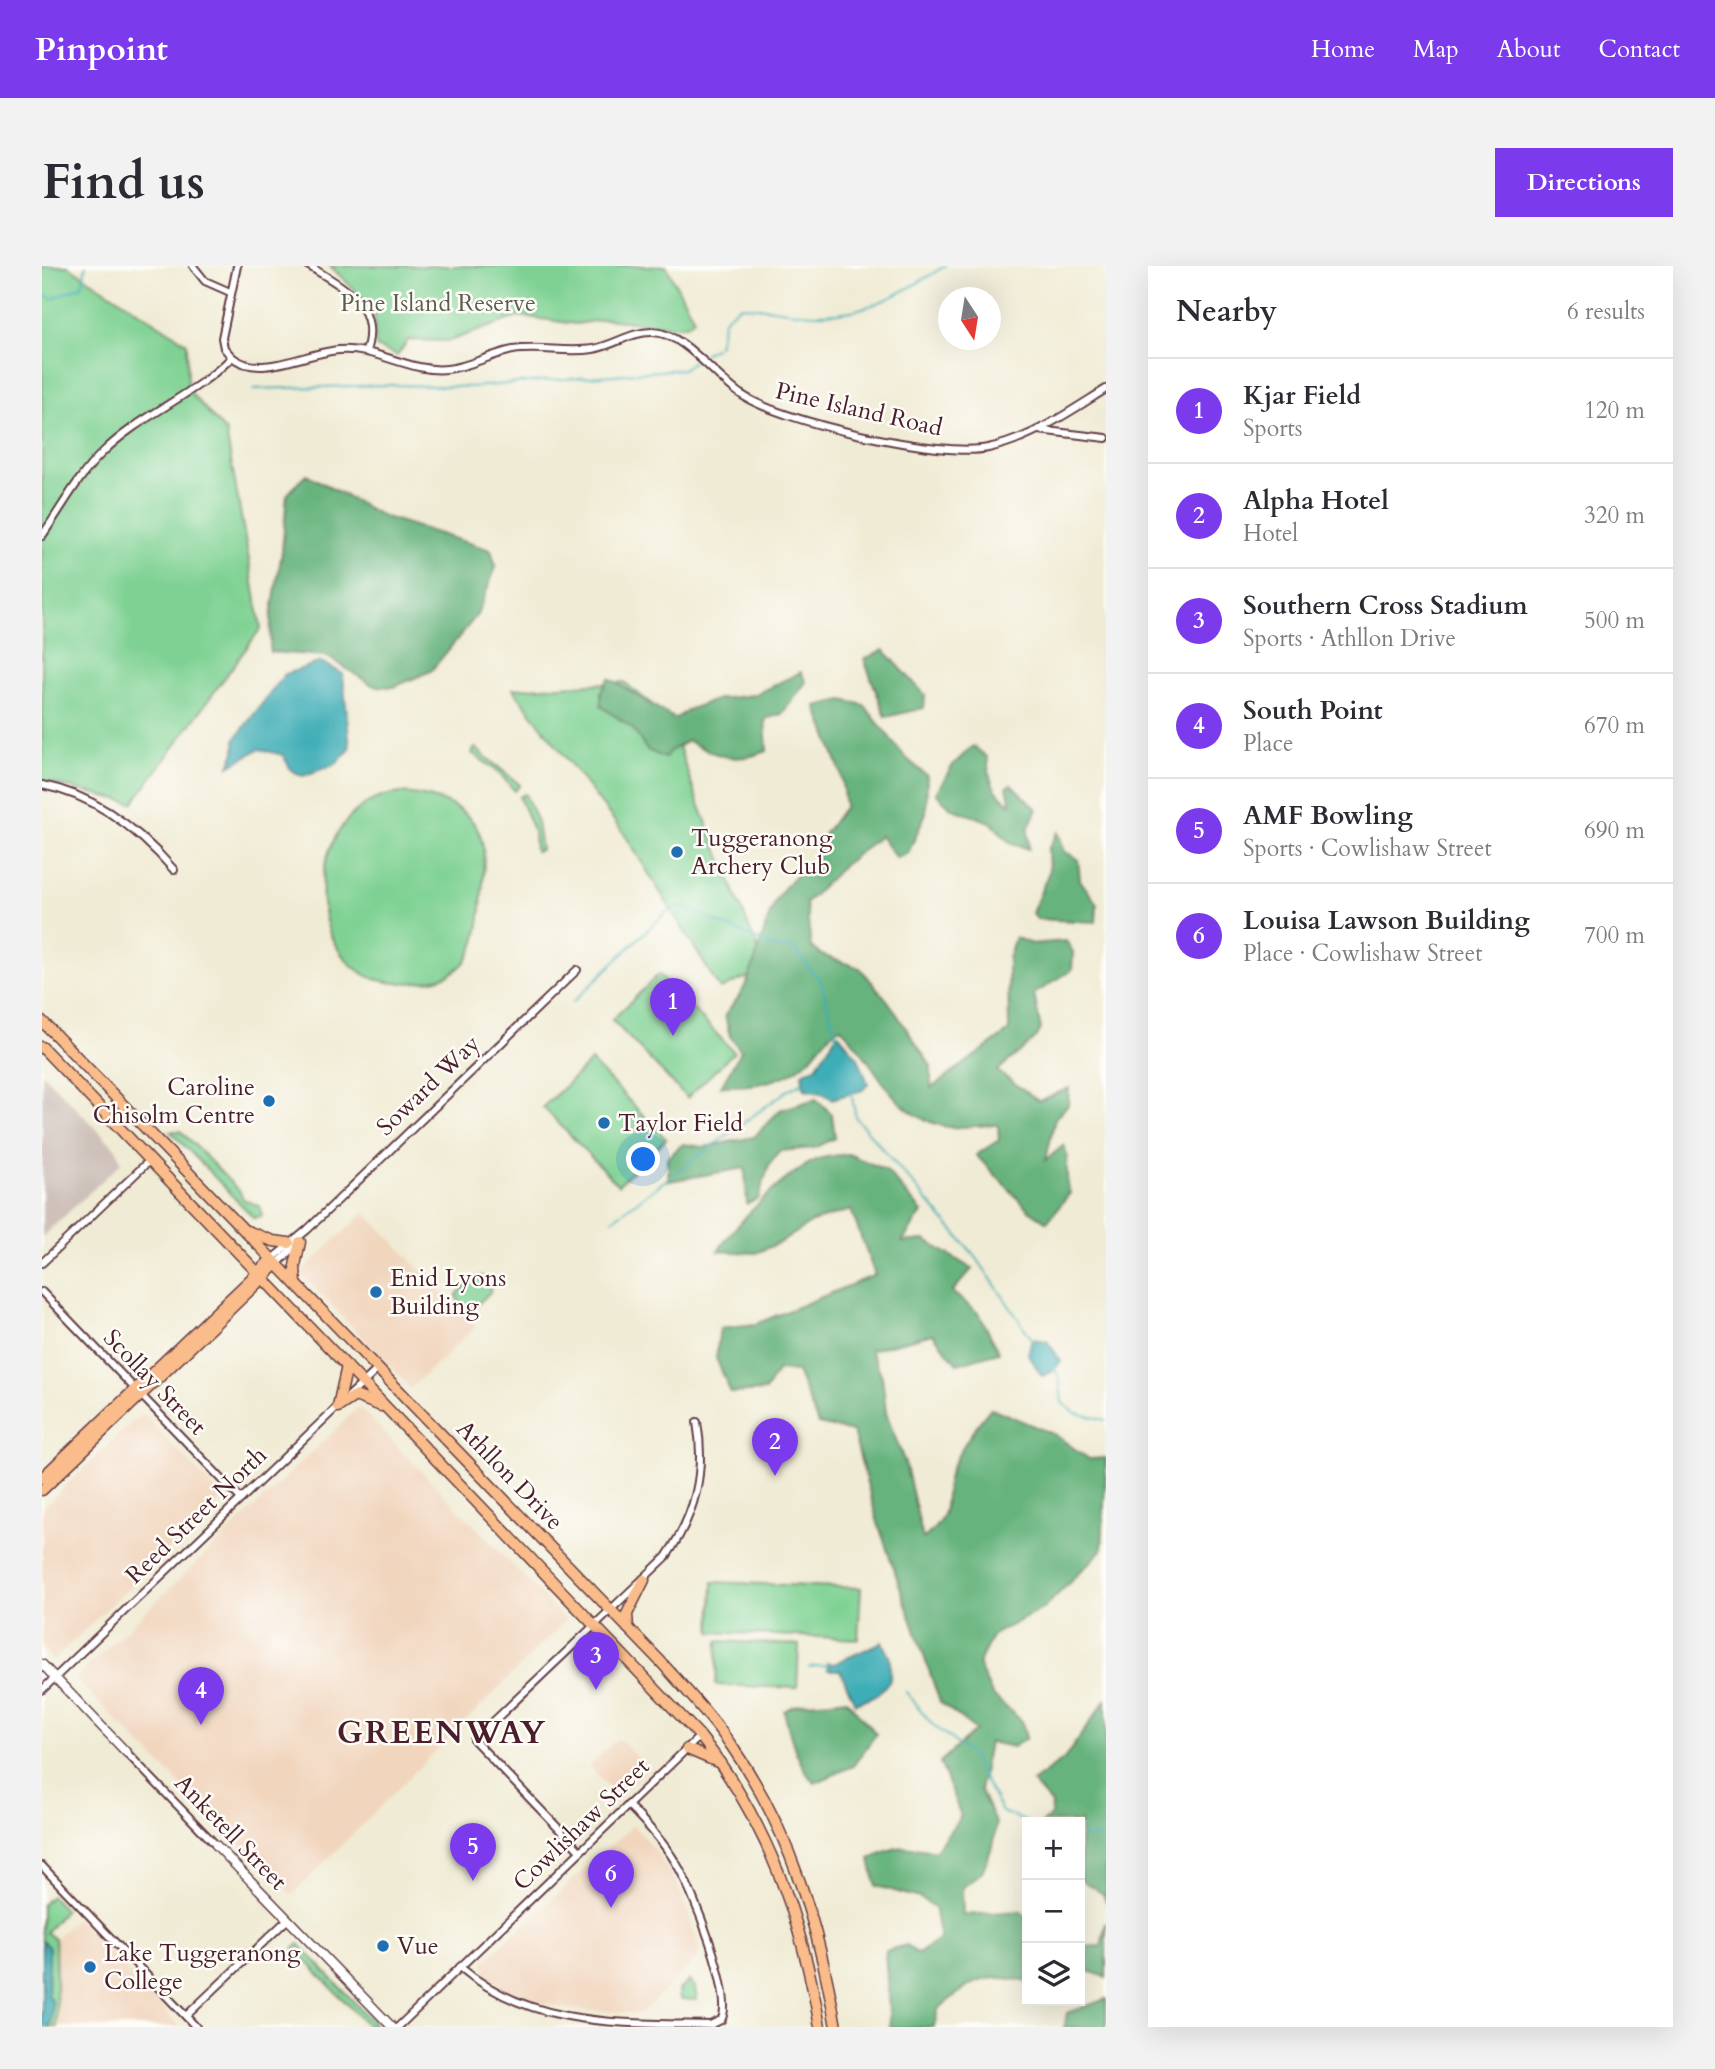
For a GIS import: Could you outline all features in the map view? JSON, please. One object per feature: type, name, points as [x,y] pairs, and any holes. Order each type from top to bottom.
[{"type":"main road","name":"Athllon Drive","points":[[42,1021],[612,1611],[678,1681],[733,1748],[769,1808],[800,1879],[825,1966],[836,2027]]},
{"type":"main road","name":"Athllon Drive","points":[[42,1047],[700,1736],[723,1765],[761,1828],[786,1888],[802,1944],[820,2027]]},
{"type":"main road","points":[[130,1111],[153,1143],[150,1160]]},
{"type":"main road","points":[[150,1160],[157,1154],[166,1155],[184,1167]]},
{"type":"main road","points":[[243,1229],[273,1241],[289,1243]]},
{"type":"main road","points":[[296,1284],[295,1266],[300,1242]]},
{"type":"main road","name":"Soward Way","points":[[42,1490],[138,1392],[275,1262]]},
{"type":"main road","points":[[338,1406],[347,1366]]},
{"type":"main road","name":"Soward Way","points":[[42,1478],[138,1392]]},
{"type":"main road","points":[[338,1406],[350,1398],[363,1397],[393,1414]]},
{"type":"main road","points":[[628,1629],[627,1614],[644,1580]]},
{"type":"main road","points":[[678,1681],[703,1720],[700,1736],[717,1734],[733,1748]]},
{"type":"main road","points":[[687,1749],[723,1765]]},
{"type":"street","points":[[193,266],[205,281],[230,292]]},
{"type":"street","points":[[42,536],[101,454],[129,430],[209,377],[232,357],[224,348],[222,338],[237,266]]},
{"type":"street","points":[[309,266],[349,291],[364,307],[370,330],[366,351]]},
{"type":"street","name":"Pine Island Road","points":[[232,357],[253,367],[324,351],[366,351],[424,368],[446,370],[510,351],[544,347],[593,349],[639,333],[656,332],[683,343],[716,376],[744,397],[796,418],[921,447],[954,450],[987,449],[1036,430],[1106,389]]},
{"type":"street","points":[[1062,416],[1066,432]]},
{"type":"street","name":"Pine Island Road","points":[[1036,430],[1106,438]]},
{"type":"street","points":[[42,785],[65,791],[97,805],[145,839],[174,870]]},
{"type":"street","name":"Soward Way","points":[[275,1262],[289,1243],[307,1230],[577,970]]},
{"type":"street","points":[[42,1263],[150,1160]]},
{"type":"street","name":"Soward Way","points":[[275,1262],[300,1242],[307,1230]]},
{"type":"street","name":"Scollay Street","points":[[42,1292],[241,1499]]},
{"type":"street","name":"Reed Street North","points":[[42,1690],[378,1369]]},
{"type":"street","points":[[580,1851],[474,1740],[666,1557],[682,1534],[696,1499],[701,1467],[697,1422]]},
{"type":"street","name":"Anketell Street","points":[[42,1664],[391,2027]]},
{"type":"street","name":"Cowlishaw Street","points":[[398,2027],[700,1736]]},
{"type":"street","points":[[460,1967],[498,1997],[530,2012],[562,2020],[611,2025],[710,2025],[721,2020],[725,2011],[714,1961],[686,1879],[661,1841],[628,1805]]},
{"type":"street","points":[[42,1866],[197,2027]]},
{"type":"street","points":[[186,2016],[288,1919]]},
{"type":"shaded area","points":[[42,1073],[117,1150],[121,1163],[42,1237]]},
{"type":"shaded area","points":[[365,1212],[475,1327],[411,1388],[300,1273]]},
{"type":"shaded area","points":[[359,1407],[566,1620],[292,1895],[75,1679]]},
{"type":"shaded area","points":[[142,1413],[223,1498],[53,1660],[42,1648],[42,1508]]},
{"type":"shaded area","points":[[618,1738],[647,1767],[618,1796],[589,1766]]},
{"type":"shaded area","points":[[633,1825],[657,1853],[680,1890],[700,1948],[698,1958],[641,2013],[573,2010],[540,2003],[509,1993],[486,1976],[484,1961]]},
{"type":"shaded area","name":"Lake Tuggeranong College","points":[[76,1918],[180,2027],[57,2027],[55,1939]]},
{"type":"green space","points":[[42,266],[68,266],[187,343],[188,390],[226,432],[261,628],[133,803],[42,781]]},
{"type":"green space","name":"Pine Island Reserve","points":[[330,266],[666,266],[694,319],[687,325],[670,326],[606,319],[576,324],[520,316],[449,341],[408,340],[397,356],[376,347],[374,309]]},
{"type":"green space","points":[[306,474],[382,516],[491,550],[496,567],[477,615],[431,671],[394,687],[374,686],[326,656],[270,652],[271,617],[282,552],[287,495]]},
{"type":"green space","points":[[884,650],[925,695],[924,708],[886,717],[864,659]]},
{"type":"green space","points":[[801,672],[806,682],[782,714],[765,719],[767,751],[745,757],[718,755],[688,741],[670,751],[665,758],[647,750],[632,728],[601,706],[601,692],[609,678],[675,719],[690,709],[718,699],[754,695]]},
{"type":"green space","name":"Tuggeranong Archery Club","points":[[624,682],[669,718],[696,797],[766,969],[720,989],[625,835],[513,689]]},
{"type":"green space","points":[[843,700],[864,705],[905,757],[927,776],[926,813],[908,853],[896,858],[880,836],[845,864],[806,903],[811,947],[822,955],[860,968],[888,1001],[931,1066],[931,1088],[1009,1031],[1008,958],[1015,937],[1031,944],[1066,941],[1073,952],[1072,970],[1034,994],[1041,1029],[1036,1038],[997,1071],[1039,1101],[1069,1088],[1068,1105],[1055,1118],[1046,1160],[1064,1145],[1070,1193],[1047,1222],[1029,1210],[976,1155],[999,1140],[998,1125],[943,1126],[909,1110],[885,1085],[840,1027],[809,1059],[790,1073],[768,1082],[721,1086],[741,1051],[730,1036],[725,1015],[742,992],[752,970],[775,903],[784,888],[814,863],[823,836],[845,806],[841,773],[816,706]]},
{"type":"green space","points":[[973,746],[987,757],[990,778],[1000,795],[1011,804],[1007,787],[1011,784],[1037,809],[1028,829],[1029,849],[1009,842],[991,822],[952,809],[936,793],[953,765]]},
{"type":"green space","points":[[475,748],[520,785],[515,791],[498,772],[472,753]]},
{"type":"green space","points":[[401,793],[440,800],[464,813],[479,833],[484,859],[477,933],[466,960],[443,977],[403,983],[368,976],[342,955],[327,926],[322,892],[327,857],[342,826],[367,804]]},
{"type":"green space","points":[[525,794],[537,822],[541,850],[535,851],[534,832],[519,797]]},
{"type":"green space","points":[[1058,832],[1065,852],[1078,859],[1080,880],[1097,904],[1096,922],[1037,919],[1032,913],[1049,872],[1048,849]]},
{"type":"green space","points":[[659,974],[734,1052],[687,1098],[612,1020]]},
{"type":"green space","name":"Taylor Field","points":[[591,1061],[666,1139],[618,1185],[543,1107]]},
{"type":"green space","points":[[816,1099],[832,1114],[835,1138],[814,1148],[779,1151],[769,1165],[758,1199],[747,1204],[745,1168],[669,1181],[667,1158],[683,1144],[704,1147],[754,1137],[780,1110]]},
{"type":"green space","points":[[170,1131],[181,1131],[240,1192],[243,1199],[259,1206],[262,1216],[254,1218]]},
{"type":"green space","points":[[848,1154],[886,1170],[922,1212],[902,1242],[925,1240],[972,1269],[952,1292],[979,1314],[999,1352],[957,1364],[933,1334],[870,1350],[882,1376],[886,1413],[906,1466],[923,1539],[934,1529],[944,1512],[948,1478],[956,1459],[974,1429],[991,1408],[1055,1435],[1089,1459],[1106,1458],[1102,1550],[1044,1608],[993,1635],[978,1664],[992,1695],[1022,1721],[1026,1738],[1013,1747],[989,1742],[980,1789],[996,1824],[994,1842],[982,1872],[962,1888],[963,1915],[1022,1913],[1022,1981],[988,1979],[969,1986],[938,2009],[934,2027],[890,2027],[885,1951],[906,1945],[918,1954],[940,1939],[934,1907],[920,1898],[876,1886],[870,1859],[902,1848],[935,1851],[961,1816],[940,1762],[976,1730],[940,1702],[878,1523],[853,1432],[818,1424],[797,1372],[778,1370],[765,1391],[731,1393],[716,1358],[720,1328],[756,1324],[875,1275],[851,1210],[812,1222],[783,1241],[756,1253],[718,1251],[749,1213],[776,1188],[803,1167],[827,1157]]},
{"type":"green space","points":[[482,1276],[491,1282],[490,1292],[473,1309],[467,1308],[457,1299],[457,1294],[475,1278]]},
{"type":"green space","points":[[713,1582],[861,1588],[858,1639],[711,1632]]},
{"type":"green space","points":[[718,1641],[799,1645],[797,1688],[716,1685]]},
{"type":"green space","points":[[846,1699],[876,1734],[853,1766],[815,1783],[799,1758],[784,1711],[806,1703]]},
{"type":"green space","points":[[1106,1700],[1106,1902],[1103,1894],[1085,1882],[1085,1817],[1049,1817],[1052,1804],[1032,1782],[1064,1759]]},
{"type":"green space","points":[[51,1896],[65,1910],[46,1932],[55,1939],[57,2027],[47,2027],[51,2022],[52,2000],[48,1995],[49,1948],[42,1941],[42,1905]]},
{"type":"green space","points":[[1106,1922],[1106,1977],[1085,1970],[1085,1947],[1101,1946]]},
{"type":"green space","points":[[299,1944],[374,2023],[369,2027],[294,1948]]},
{"type":"green space","points":[[689,1981],[695,1987],[697,2000],[680,1999],[679,1990]]},
{"type":"green space","points":[[1106,1999],[1106,2027],[1064,2027],[1067,2013]]},
{"type":"water","points":[[321,662],[343,674],[350,749],[336,764],[303,776],[291,770],[283,755],[259,749],[229,766],[235,752],[235,739],[285,674]]},
{"type":"water","points":[[838,1033],[858,1058],[868,1083],[863,1090],[832,1099],[821,1092],[804,1089],[802,1073],[816,1067]]},
{"type":"water","points":[[1032,1339],[1047,1341],[1061,1361],[1053,1371],[1042,1376],[1028,1354]]},
{"type":"water","points":[[882,1642],[890,1659],[890,1680],[877,1695],[855,1703],[840,1670],[828,1670],[827,1663],[834,1664]]},
{"type":"water","points":[[42,1941],[49,1948],[48,1995],[52,2000],[51,2023],[47,2027],[42,2027]]},
{"type":"waterway","points":[[42,293],[51,299],[82,286],[86,266]]},
{"type":"waterway","points":[[718,346],[724,320],[739,306],[815,314],[851,311],[868,307],[900,293],[945,266]]},
{"type":"waterway","points":[[705,353],[715,348]]},
{"type":"waterway","points":[[253,389],[391,385],[472,387],[683,369],[694,361]]},
{"type":"waterway","points":[[573,1002],[664,914],[675,907],[685,908],[779,949],[792,947],[821,982],[837,1039]]},
{"type":"waterway","points":[[613,1219],[788,1090],[802,1083]]},
{"type":"waterway","points":[[851,1092],[856,1118],[976,1257],[1032,1339]]},
{"type":"waterway","points":[[1054,1369],[1059,1376],[1062,1403],[1076,1413],[1106,1420]]},
{"type":"waterway","points":[[809,1667],[829,1665]]},
{"type":"waterway","points":[[906,1692],[932,1724],[970,1754],[1002,1812],[1022,1820]]},
{"type":"waterway","points":[[1085,1837],[1106,1839]]},
{"type":"place","name":"Tuggeranong Archery Club","points":[[677,852]]},
{"type":"place","name":"Kjar Field","points":[[673,1036]]},
{"type":"place","name":"Caroline Chisolm Centre","points":[[269,1101]]},
{"type":"place","name":"Taylor Field","points":[[604,1123]]},
{"type":"place","name":"Enid Lyons Building","points":[[376,1292]]},
{"type":"place","name":"Alpha Hotel","points":[[775,1476]]},
{"type":"place","name":"Southern Cross Stadium","points":[[596,1690]]},
{"type":"place","name":"South Point","points":[[201,1725]]},
{"type":"place","name":"AMF Bowling","points":[[473,1881]]},
{"type":"place","name":"Louisa Lawson Building","points":[[611,1908]]},
{"type":"place","name":"Vue","points":[[383,1946]]},
{"type":"place","name":"Lake Tuggeranong College","points":[[90,1967]]},
{"type":"district","name":"GREENWAY","points":[[442,1732]]}]
